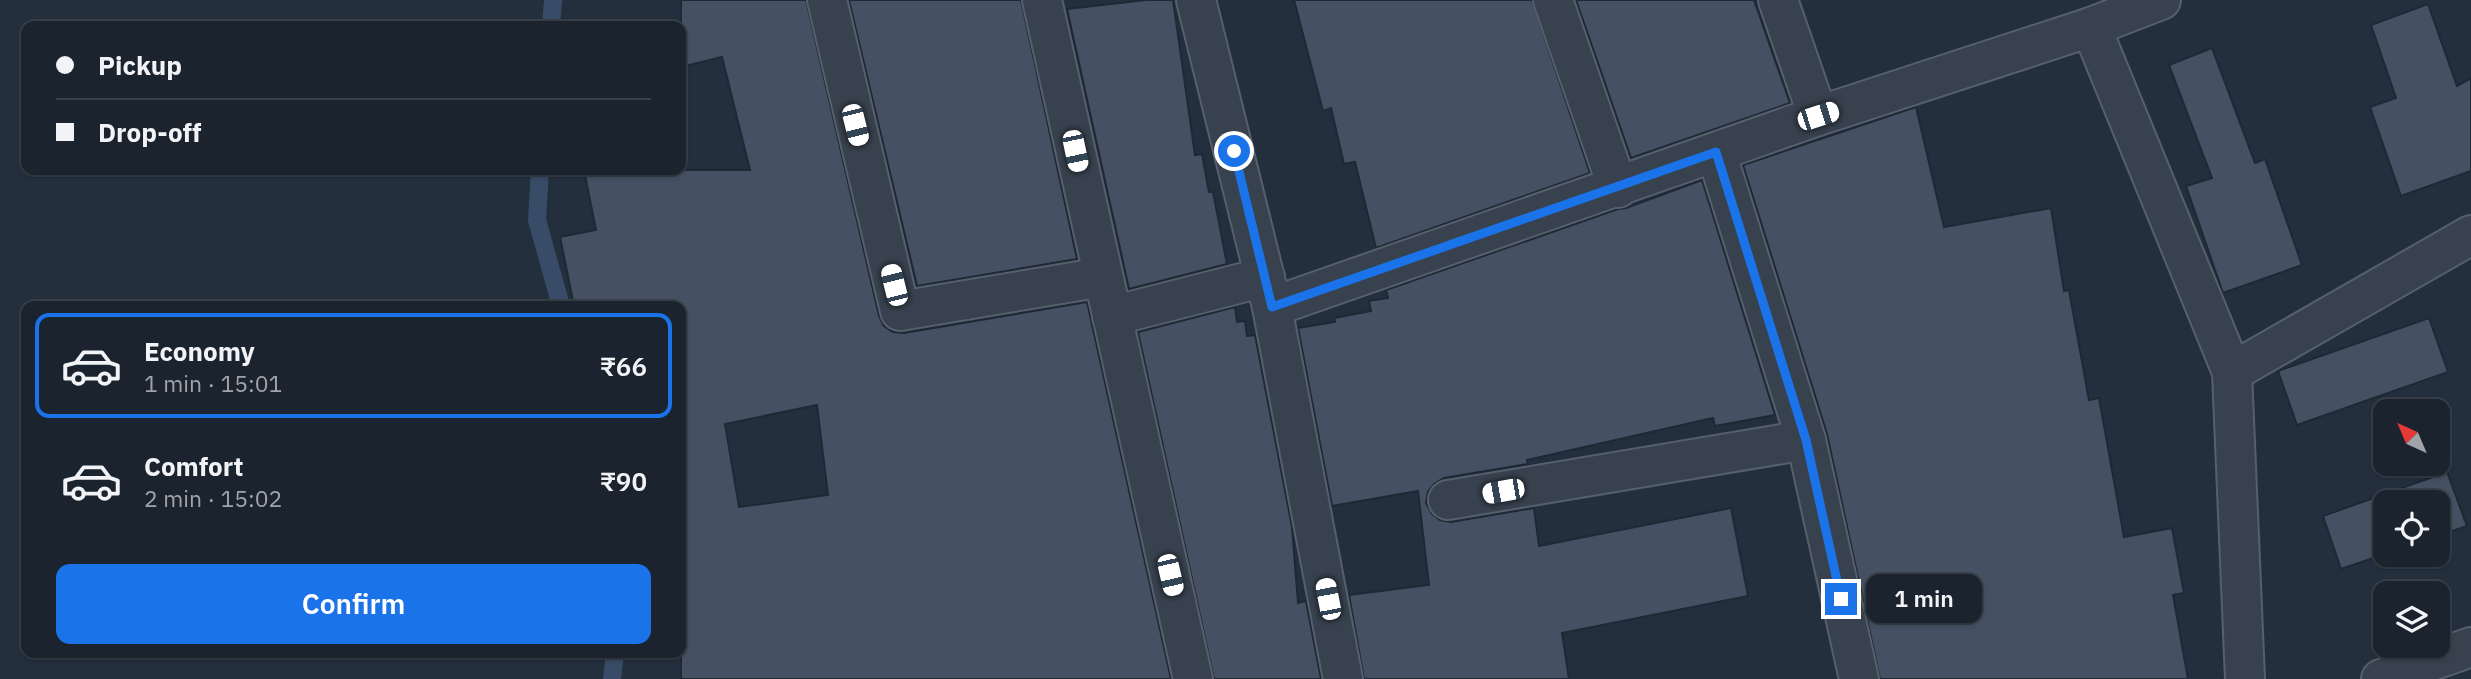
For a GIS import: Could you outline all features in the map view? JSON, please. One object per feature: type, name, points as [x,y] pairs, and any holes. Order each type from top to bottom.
[{"type":"street","points":[[827,0],[901,312],[1103,277]]},
{"type":"street","points":[[1042,0],[1193,679]]},
{"type":"street","points":[[1196,0],[1268,292],[1343,679]]},
{"type":"street","points":[[1553,0],[1619,188]]},
{"type":"street","points":[[1778,0],[1818,116]]},
{"type":"street","points":[[1112,316],[1268,292],[1619,188],[1818,116],[2091,27],[2161,0]]},
{"type":"street","points":[[2091,27],[2232,372],[2245,679]]},
{"type":"street","points":[[1716,152],[1806,440],[1859,679]]},
{"type":"street","points":[[2232,372],[2471,235]]},
{"type":"street","points":[[1448,500],[1806,440]]},
{"type":"street","points":[[2381,679],[2471,647]]},
{"type":"building","points":[[681,0],[806,0],[879,316],[884,326],[893,332],[904,333],[1087,302],[1171,679],[681,679],[681,658],[686,658],[686,301],[573,301],[560,237],[596,230],[585,175],[686,175],[686,170],[750,170],[722,57],[686,66],[686,21],[681,21]],"holes":[[[817,405],[828,495],[739,507],[725,424]]]},
{"type":"building","points":[[849,0],[1021,0],[1077,259],[917,286]]},
{"type":"building","points":[[1146,0],[1173,0],[1195,155],[1202,154],[1209,192],[1213,192],[1227,264],[1129,289],[1067,9]]},
{"type":"building","points":[[1294,0],[1532,0],[1590,173],[1376,248],[1355,162],[1344,164],[1331,108],[1323,111]]},
{"type":"building","points":[[1576,0],[1754,0],[1790,103],[1631,158]]},
{"type":"building","points":[[2428,4],[2457,86],[2471,78],[2471,171],[2401,196],[2370,107],[2396,98],[2371,25]]},
{"type":"building","points":[[2212,48],[2255,163],[2265,159],[2302,265],[2223,293],[2186,186],[2212,178],[2169,65]]},
{"type":"building","points":[[1916,107],[1944,227],[2051,208],[2064,291],[2069,290],[2089,400],[2099,398],[2124,537],[2172,528],[2184,593],[2173,595],[2188,679],[1880,679],[1827,434],[1743,165]]},
{"type":"building","points":[[1702,180],[1775,415],[1715,426],[1713,418],[1527,460],[1528,464],[1444,478],[1428,492],[1426,503],[1432,514],[1440,520],[1451,522],[1534,508],[1539,546],[1731,508],[1748,596],[1562,633],[1569,679],[1364,679],[1349,595],[1429,585],[1418,491],[1332,506],[1298,328],[1335,322],[1334,318],[1371,311],[1369,301],[1388,298],[1386,290]]},
{"type":"building","points":[[1235,307],[1237,322],[1245,321],[1247,336],[1255,335],[1292,527],[1298,603],[1306,601],[1321,679],[1214,679],[1138,332]]},
{"type":"building","points":[[2429,318],[2448,372],[2297,425],[2278,371]]},
{"type":"building","points":[[2436,476],[2448,476],[2467,526],[2450,532],[2450,490],[2396,490]]},
{"type":"building","points":[[2373,498],[2373,558],[2341,569],[2323,516]]},
{"type":"waterway","points":[[551,21],[553,0]]},
{"type":"waterway","points":[[540,175],[537,220],[560,301]]},
{"type":"waterway","points":[[612,679],[614,658]]},
{"type":"route","points":[[1234,151],[1272,307],[1716,152],[1806,440],[1841,599]]}]
